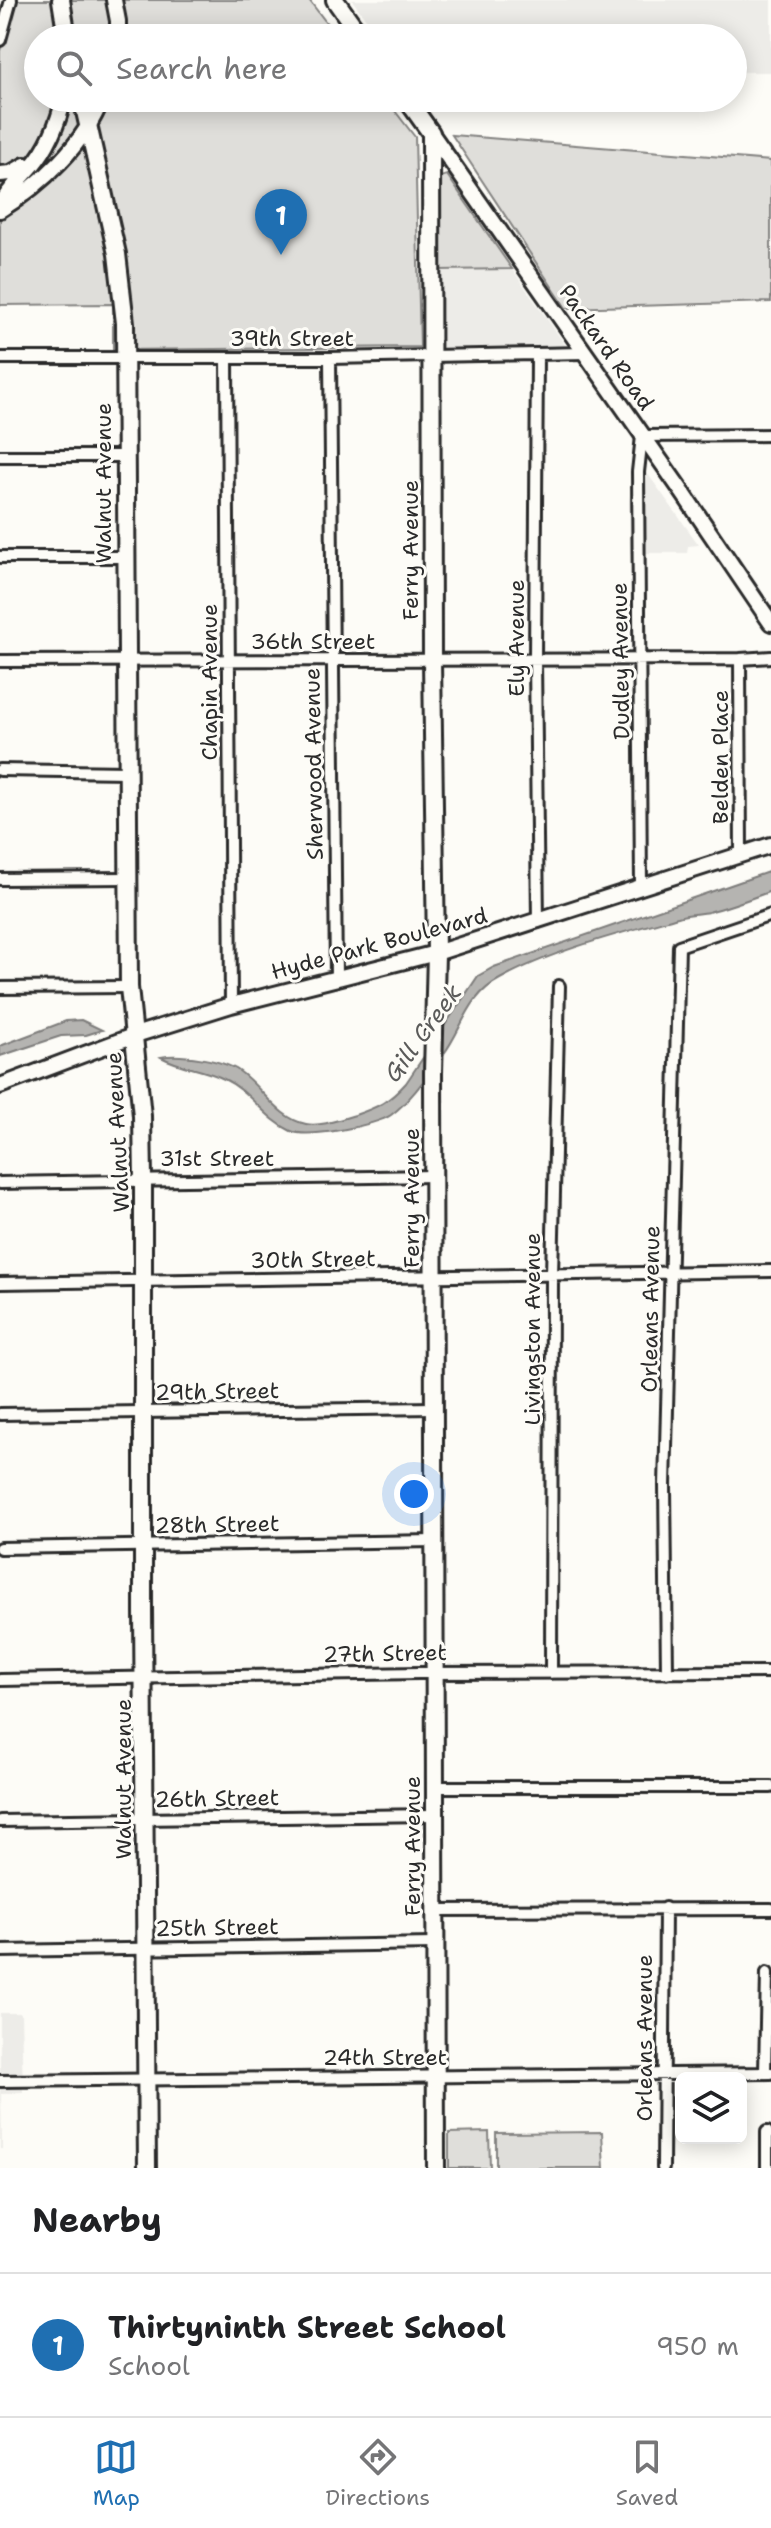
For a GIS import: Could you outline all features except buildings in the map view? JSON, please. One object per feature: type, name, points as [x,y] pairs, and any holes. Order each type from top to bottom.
[{"type":"main road","points":[[61,0],[65,24]]},
{"type":"main road","points":[[114,0],[118,24]]},
{"type":"main road","points":[[335,0],[352,24]]},
{"type":"main road","points":[[0,208],[7,192],[46,147],[61,112]]},
{"type":"main road","name":"Walnut Avenue","points":[[86,112],[121,282],[125,358],[129,987],[142,1116],[143,1179],[147,2168]]},
{"type":"main road","points":[[0,208],[27,194],[78,142],[95,112]]},
{"type":"main road","name":"Packard Road","points":[[416,112],[771,623]]},
{"type":"main road","name":"Ferry Avenue","points":[[431,133],[436,953],[433,1073],[436,2168]]},
{"type":"main road","points":[[0,174],[19,170],[46,147]]},
{"type":"main road","name":"Hyde Park Boulevard","points":[[0,1086],[135,1035],[231,1005],[436,953],[771,845]]},
{"type":"street","points":[[0,39],[11,0]]},
{"type":"street","name":"39th Street","points":[[0,358],[330,358],[584,353]]},
{"type":"street","name":"Ely Avenue","points":[[537,355],[535,660],[538,922]]},
{"type":"street","name":"Chapin Avenue","points":[[227,358],[231,1005]]},
{"type":"street","name":"Sherwood Avenue","points":[[330,358],[336,978]]},
{"type":"street","points":[[642,436],[771,435]]},
{"type":"street","name":"Dudley Avenue","points":[[641,887],[638,472],[642,436]]},
{"type":"street","points":[[0,456],[124,456]]},
{"type":"street","points":[[0,557],[125,557]]},
{"type":"street","name":"36th Street","points":[[0,661],[771,657]]},
{"type":"street","name":"Belden Place","points":[[740,659],[741,855]]},
{"type":"street","points":[[0,770],[126,772]]},
{"type":"street","points":[[0,879],[127,878]]},
{"type":"street","name":"Orleans Avenue","points":[[667,1673],[665,1486],[679,946],[771,915]]},
{"type":"street","name":"Livingston Avenue","points":[[551,1673],[552,1275],[559,986]]},
{"type":"street","points":[[0,988],[129,987]]},
{"type":"street","name":"31st Street","points":[[0,1183],[434,1176]]},
{"type":"street","name":"30th Street","points":[[0,1283],[771,1271]]},
{"type":"street","name":"29th Street","points":[[0,1414],[434,1408]]},
{"type":"street","name":"28th Street","points":[[0,1548],[435,1541]]},
{"type":"street","name":"27th Street","points":[[0,1680],[434,1673],[771,1672]]},
{"type":"street","points":[[434,1787],[771,1787]]},
{"type":"street","name":"26th Street","points":[[0,1821],[434,1815]]},
{"type":"street","name":"Orleans Avenue","points":[[663,2168],[665,1908]]},
{"type":"street","points":[[434,1910],[771,1909]]},
{"type":"street","name":"25th Street","points":[[0,1951],[434,1944]]},
{"type":"street","points":[[767,1973],[768,2073]]},
{"type":"street","name":"24th Street","points":[[0,2081],[768,2073]]},
{"type":"street","points":[[767,2132],[767,2168]]},
{"type":"shaded area","points":[[14,0],[309,0],[327,24],[24,24],[24,112],[396,112],[415,137],[420,347],[113,350],[113,304],[0,305],[0,51]]},
{"type":"shaded area","points":[[352,0],[771,0],[771,72],[747,72],[747,24],[370,24]]},
{"type":"shaded area","points":[[452,135],[771,161],[771,302],[566,308]]},
{"type":"shaded area","points":[[447,175],[512,269],[437,270],[438,178]]},
{"type":"shaded area","points":[[512,269],[576,360],[439,363],[437,270]]},
{"type":"shaded area","points":[[645,470],[699,545],[688,546],[687,553],[630,553],[629,501],[632,482],[635,475]]},
{"type":"shaded area","points":[[771,871],[771,891],[716,910],[681,916],[587,944],[500,979],[480,994],[450,1045],[412,1095],[391,1115],[372,1123],[326,1132],[291,1131],[273,1120],[233,1084],[161,1057],[201,1058],[232,1067],[278,1109],[296,1121],[318,1124],[344,1119],[377,1106],[400,1090],[478,976],[494,967]]},
{"type":"shaded area","points":[[81,1020],[102,1030],[86,1035],[61,1036],[0,1056],[0,1046],[66,1021]]},
{"type":"shaded area","points":[[0,2013],[21,2013],[23,2093],[1,2094],[2,2149],[0,2149]]},
{"type":"shaded area","points":[[489,2132],[490,2168],[449,2168],[449,2133]]},
{"type":"shaded area","points":[[602,2132],[604,2168],[496,2168],[496,2133]]},
{"type":"place","name":"Thirtyninth Street School","points":[[281,255]]},
{"type":"water label","name":"Gill Creek","points":[[423,1033]]}]
